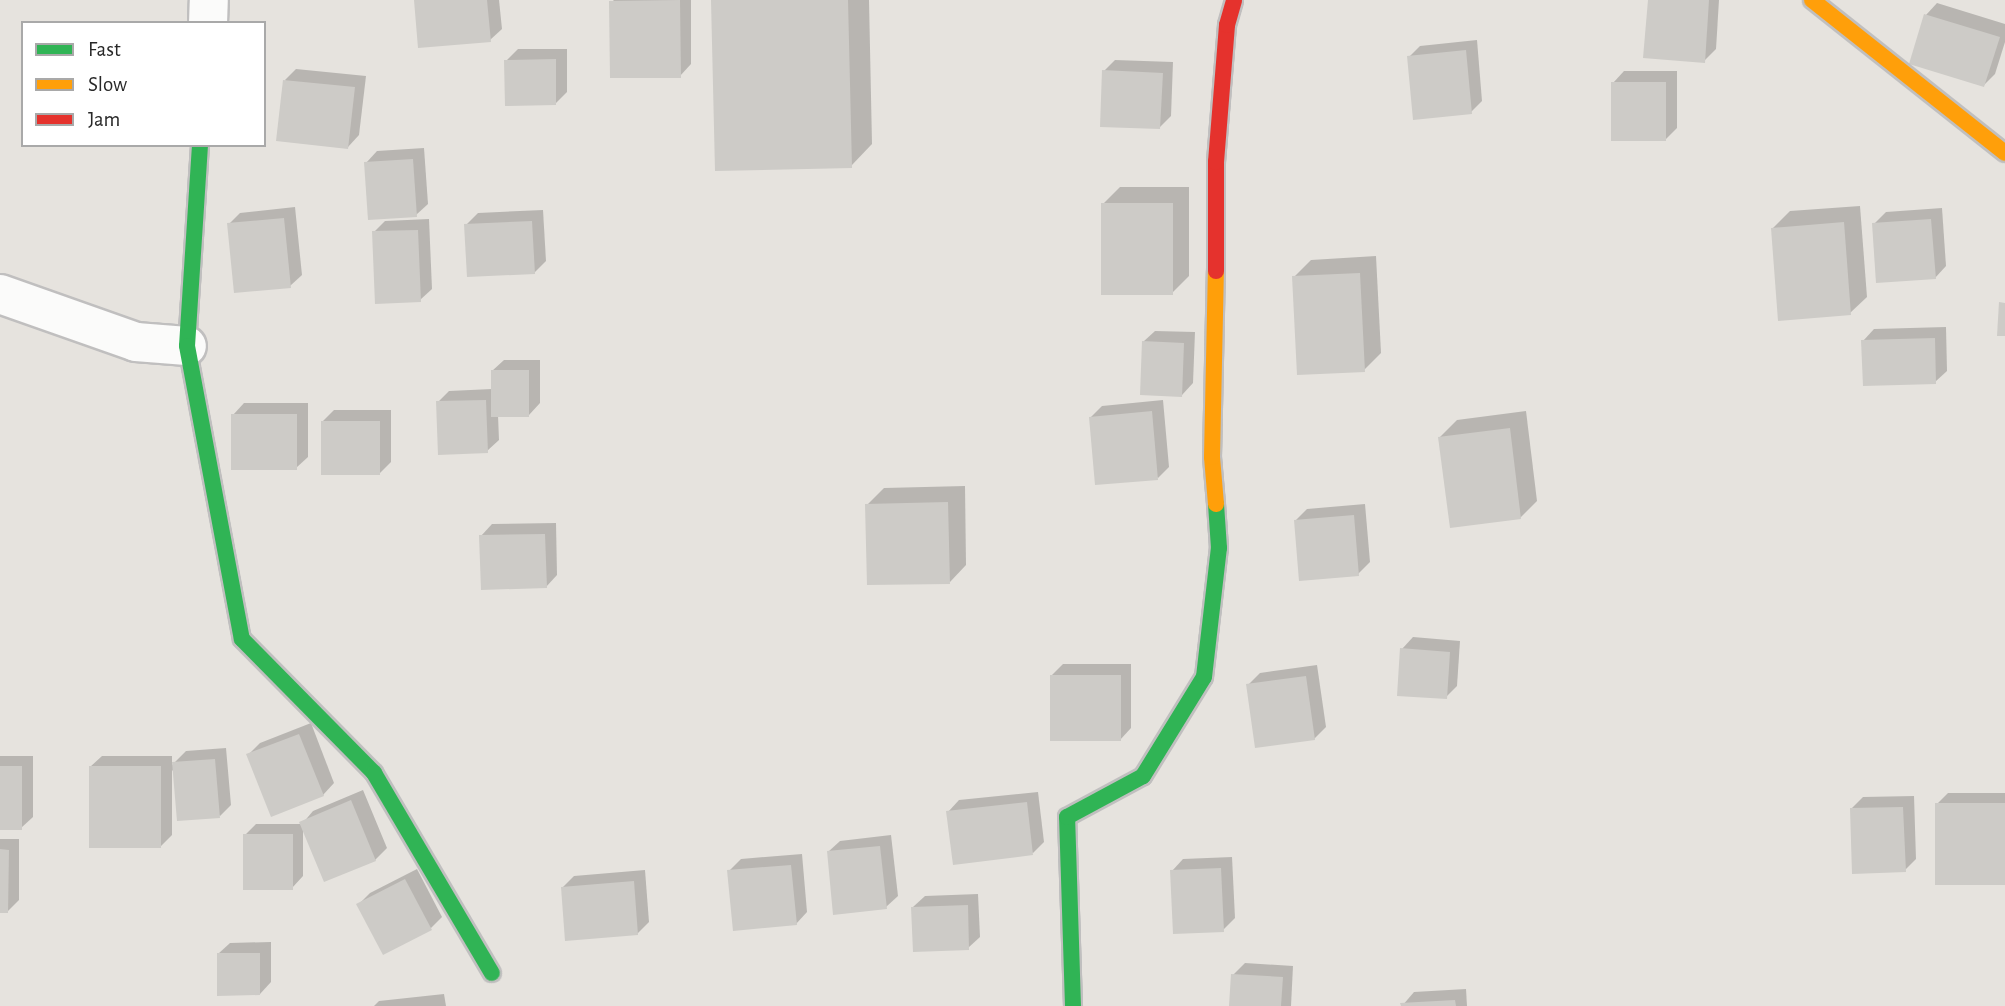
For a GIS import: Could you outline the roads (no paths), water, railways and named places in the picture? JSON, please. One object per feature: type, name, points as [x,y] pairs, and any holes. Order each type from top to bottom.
[{"type":"street","points":[[208,21],[209,0]]},
{"type":"street","points":[[1073,1006],[1067,817],[1143,776],[1204,677],[1219,548],[1212,457],[1216,344],[1216,162],[1227,26],[1234,0]]},
{"type":"street","points":[[1812,0],[2005,153]]},
{"type":"street","points":[[200,147],[187,345],[242,639],[374,773],[492,974]]},
{"type":"street","points":[[0,294],[136,342],[187,345]]}]
